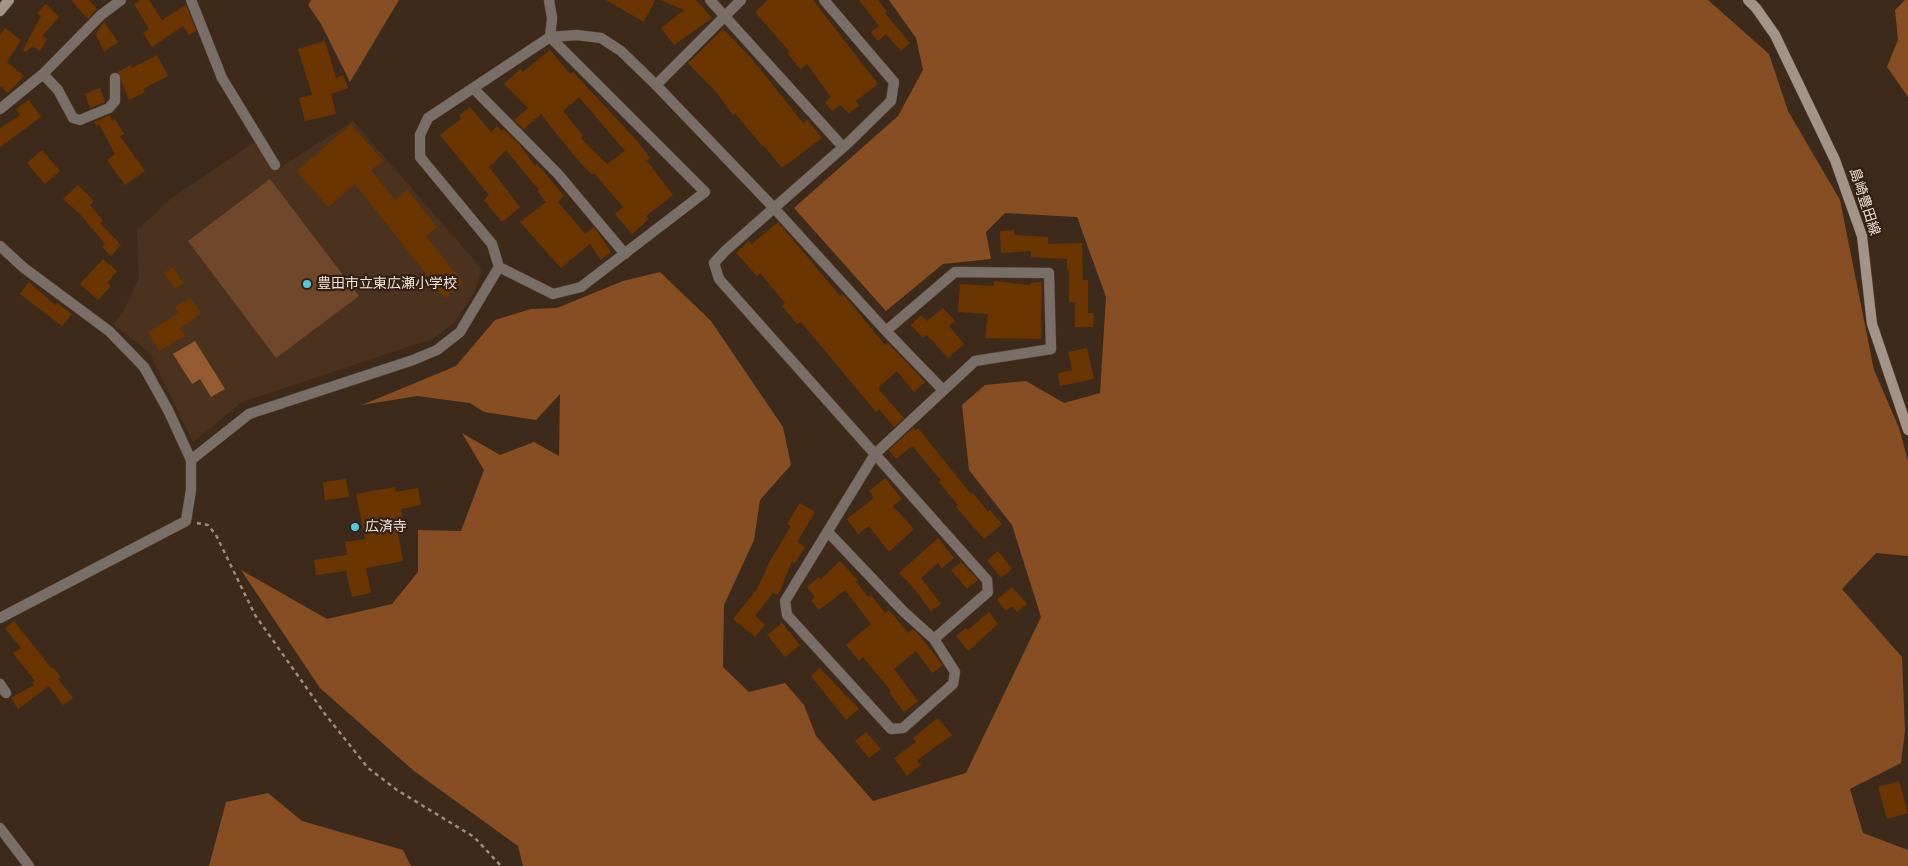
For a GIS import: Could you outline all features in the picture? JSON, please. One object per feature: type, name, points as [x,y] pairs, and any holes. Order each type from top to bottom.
[{"type":"main road","name":"島崎豊田線","points":[[1748,0],[1775,35],[1835,160],[1862,236],[1872,324],[1908,430]]},
{"type":"street","points":[[0,109],[42,74],[101,15],[121,0]]},
{"type":"street","points":[[191,0],[222,78],[276,165]]},
{"type":"street","points":[[549,0],[552,18],[550,37]]},
{"type":"street","points":[[710,0],[842,146]]},
{"type":"street","points":[[656,85],[741,0]]},
{"type":"street","points":[[824,0],[894,82],[891,101],[848,143],[842,146],[714,263],[719,279],[986,580],[988,592],[934,639]]},
{"type":"street","points":[[550,37],[705,192],[582,287],[552,294],[499,268],[492,244],[420,157],[420,135],[428,118],[550,37],[577,35],[601,38],[621,51],[656,85],[774,208],[886,331],[943,390]]},
{"type":"street","points":[[42,74],[58,90],[73,118],[80,120],[110,108],[115,101],[115,78]]},
{"type":"street","points":[[472,88],[558,174],[626,254]]},
{"type":"street","points":[[0,246],[24,268],[109,331],[144,368],[168,410],[190,460],[191,490],[186,521],[0,618]]},
{"type":"street","points":[[190,460],[249,414],[414,360],[437,350],[460,332],[499,268]]},
{"type":"street","points":[[828,532],[903,611],[934,639],[955,672],[953,684],[903,728],[891,729],[787,615],[785,601],[875,454],[975,361],[1051,349],[1049,273],[955,272],[886,331]]},
{"type":"street","points":[[0,828],[29,866]]},
{"type":"path","points":[[186,521],[208,525],[213,530],[255,615],[325,714],[368,768],[396,790],[474,837],[501,866]]},
{"type":"shaded area","points":[[311,0],[399,0],[350,82],[321,24],[308,5]]},
{"type":"shaded area","points":[[889,0],[1708,0],[1769,54],[1788,111],[1840,200],[1874,370],[1899,428],[1908,461],[1908,556],[1876,553],[1842,589],[1902,657],[1905,731],[1901,763],[1850,789],[1863,833],[1908,850],[1908,866],[523,866],[518,846],[414,771],[320,688],[241,570],[327,619],[392,604],[418,572],[418,530],[461,531],[484,470],[462,433],[500,455],[534,442],[559,456],[560,394],[536,420],[484,412],[470,403],[417,396],[362,405],[456,366],[495,320],[531,309],[557,308],[623,281],[660,272],[711,321],[783,427],[791,465],[760,500],[754,540],[724,605],[723,667],[749,692],[785,683],[804,705],[816,736],[873,801],[966,773],[1041,617],[1012,525],[969,470],[962,405],[985,385],[1026,381],[1064,403],[1100,393],[1106,297],[1077,217],[1005,213],[986,232],[991,259],[943,264],[886,311],[794,208],[898,116],[923,70],[916,38]]},
{"type":"shaded area","points":[[1905,0],[1908,0],[1908,97],[1887,67],[1898,40],[1895,10]]},
{"type":"shaded area","name":"豊田市立東広瀬小学校","points":[[353,121],[482,269],[475,291],[455,322],[432,339],[242,402],[193,442],[150,353],[113,324],[124,310],[139,278],[137,230],[172,198],[255,142],[275,171]]},
{"type":"shaded area","points":[[270,179],[359,296],[276,358],[188,241]]},
{"type":"shaded area","points":[[195,341],[225,389],[211,397],[200,379],[192,384],[173,354]]},
{"type":"shaded area","points":[[268,793],[302,821],[403,850],[411,866],[209,866],[226,802]]},
{"type":"building","points":[[71,0],[89,0],[97,9],[88,19]]},
{"type":"building","points":[[141,0],[149,0],[162,20],[186,5],[196,31],[189,35],[183,26],[152,47],[143,33],[149,29],[134,4]]},
{"type":"building","points":[[606,0],[655,0],[644,22]]},
{"type":"building","points":[[660,0],[696,0],[712,18],[674,45],[661,28],[684,10]]},
{"type":"building","points":[[768,0],[813,0],[878,84],[856,101],[859,106],[849,113],[840,105],[832,111],[825,102],[831,97],[807,64],[800,69],[788,54],[790,52],[755,12]]},
{"type":"building","points":[[859,0],[878,0],[887,12],[885,13],[910,43],[901,51],[886,34],[878,41],[871,32],[879,26]]},
{"type":"building","points":[[46,4],[59,17],[42,36],[47,39],[40,51],[32,46],[26,52],[23,50],[41,16],[37,13]]},
{"type":"building","points":[[104,22],[118,42],[104,52],[96,34]]},
{"type":"building","points":[[5,28],[21,40],[7,62],[24,76],[8,93],[0,86],[0,35]]},
{"type":"building","points":[[723,29],[752,59],[803,123],[807,120],[822,138],[782,168],[735,113],[733,115],[717,93],[688,63]]},
{"type":"building","points":[[325,41],[336,78],[343,75],[348,88],[331,94],[336,114],[305,121],[299,98],[312,95],[298,49]]},
{"type":"building","points":[[550,50],[570,74],[573,72],[637,141],[650,158],[647,161],[673,195],[646,216],[649,219],[632,234],[615,214],[623,207],[594,173],[592,175],[576,158],[541,114],[524,129],[514,120],[528,108],[504,84],[520,69],[523,72]],"holes":[[[579,97],[625,151],[607,164],[581,138],[583,136],[563,111]]]},
{"type":"building","points":[[157,55],[168,76],[143,89],[145,92],[129,100],[118,72],[131,65],[132,68]]},
{"type":"building","points":[[100,88],[105,102],[90,108],[85,94]]},
{"type":"building","points":[[29,100],[41,117],[0,147],[0,128],[20,115],[16,109]]},
{"type":"building","points":[[470,107],[491,132],[497,126],[519,144],[535,166],[537,164],[564,196],[558,202],[585,234],[594,227],[611,252],[601,260],[590,244],[561,268],[520,222],[546,202],[537,191],[539,190],[506,150],[489,167],[520,207],[502,222],[484,200],[489,195],[440,135],[461,119],[459,116]]},
{"type":"building","points":[[110,115],[112,121],[115,119],[124,134],[120,136],[145,171],[125,185],[107,160],[115,154],[99,124],[96,126],[94,122]]},
{"type":"building","points":[[351,124],[383,161],[371,170],[395,200],[408,190],[437,227],[426,236],[463,283],[445,298],[355,184],[328,207],[297,171]]},
{"type":"building","points":[[42,150],[60,171],[45,184],[27,163]]},
{"type":"building","points":[[78,185],[94,201],[90,205],[103,221],[100,223],[121,245],[111,256],[102,247],[105,244],[80,214],[63,199]]},
{"type":"building","points":[[778,222],[840,296],[843,294],[885,345],[888,343],[925,382],[914,392],[897,371],[880,386],[879,390],[904,418],[894,427],[879,409],[876,412],[801,322],[797,324],[782,306],[785,303],[760,273],[757,276],[736,253],[749,241],[752,244]]},
{"type":"building","points":[[1014,230],[1014,235],[1048,237],[1048,244],[1082,243],[1083,280],[1088,280],[1088,313],[1094,313],[1093,327],[1075,327],[1075,302],[1069,302],[1067,259],[1031,257],[1031,251],[1001,253],[1000,231]]},
{"type":"building","points":[[103,259],[117,271],[107,283],[111,286],[98,300],[80,284]]},
{"type":"building","points":[[173,267],[184,283],[175,289],[164,273]]},
{"type":"building","points":[[994,281],[1030,285],[1030,283],[1042,282],[1041,339],[985,338],[988,314],[958,312],[960,284],[994,286]]},
{"type":"building","points":[[29,282],[55,305],[57,303],[72,314],[62,326],[20,294]]},
{"type":"building","points":[[190,298],[201,314],[180,328],[185,336],[159,351],[148,332],[179,313],[175,307]]},
{"type":"building","points":[[943,308],[955,321],[949,326],[964,344],[948,358],[927,335],[923,338],[911,325],[921,315],[927,321]]},
{"type":"building","points":[[1087,348],[1094,379],[1060,386],[1058,373],[1072,370],[1068,352]]},
{"type":"building","points":[[913,428],[915,431],[918,428],[971,494],[973,493],[988,512],[990,510],[1002,524],[984,539],[956,507],[958,505],[939,482],[941,480],[912,446],[896,459],[889,450]]},
{"type":"building","points":[[885,478],[902,499],[893,506],[914,529],[889,552],[869,526],[858,534],[847,519],[874,498],[869,491]]},
{"type":"building","points":[[346,479],[349,497],[325,500],[323,482]]},
{"type":"building","points":[[395,487],[396,492],[418,488],[421,505],[401,509],[403,521],[396,523],[403,561],[366,568],[371,593],[352,597],[346,571],[316,575],[314,560],[347,555],[345,542],[365,539],[356,494]]},
{"type":"building","points":[[800,503],[815,512],[797,542],[805,547],[795,563],[792,561],[778,595],[773,593],[755,616],[765,625],[755,637],[733,619],[757,589],[770,561],[791,526],[787,524]]},
{"type":"building","points":[[938,538],[954,558],[942,568],[938,563],[921,578],[941,604],[931,611],[912,586],[899,573]]},
{"type":"building","points":[[998,551],[1012,569],[1001,578],[987,560]]},
{"type":"building","points":[[840,561],[858,580],[856,582],[868,597],[871,595],[885,613],[889,610],[908,633],[913,629],[943,665],[932,673],[916,651],[894,669],[918,701],[904,712],[889,692],[891,691],[863,657],[859,661],[846,645],[871,624],[845,590],[819,610],[811,600],[815,597],[807,587],[819,577],[820,580]]},
{"type":"building","points":[[961,562],[978,580],[967,589],[951,570]]},
{"type":"building","points":[[1012,587],[1027,604],[1017,612],[1012,606],[1006,611],[997,600]]},
{"type":"building","points":[[989,612],[998,624],[968,651],[956,636],[966,628],[968,630]]},
{"type":"building","points":[[14,621],[51,668],[53,667],[61,677],[58,679],[73,698],[63,705],[49,686],[18,709],[11,698],[34,685],[32,683],[35,681],[13,653],[21,648],[5,628]]},
{"type":"building","points":[[782,623],[800,645],[785,657],[767,635]]},
{"type":"building","points":[[820,668],[859,709],[846,720],[811,676]]},
{"type":"building","points":[[938,718],[952,735],[917,760],[921,765],[907,776],[894,758],[916,742],[913,738]]},
{"type":"building","points":[[866,732],[881,749],[869,758],[855,741]]},
{"type":"building","points":[[1899,781],[1908,813],[1887,819],[1878,787]]},
{"type":"place","name":"豊田市立東広瀬小学校","points":[[307,284]]},
{"type":"place","name":"広済寺","points":[[355,527]]}]
